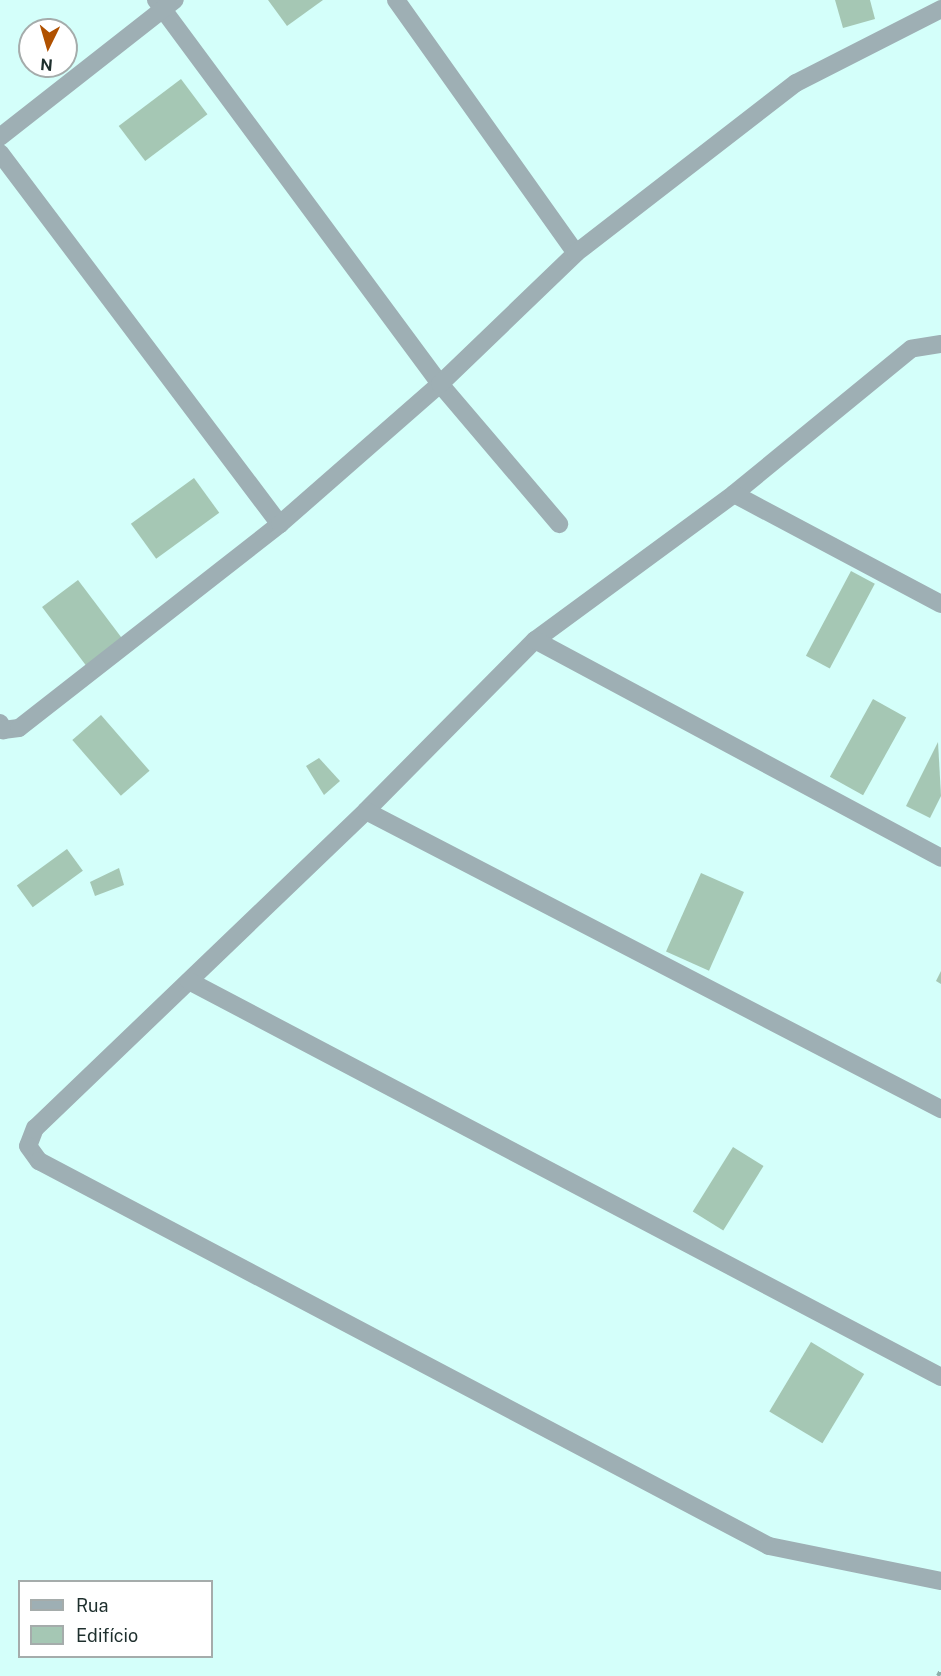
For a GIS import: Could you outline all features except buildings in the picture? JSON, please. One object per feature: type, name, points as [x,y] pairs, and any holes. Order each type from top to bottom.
[{"type":"street","points":[[396,0],[576,253]]},
{"type":"street","points":[[0,137],[165,3],[440,384],[559,524]]},
{"type":"street","points":[[0,723],[3,730],[19,728],[280,524],[440,384],[576,253],[796,83],[940,6]]},
{"type":"street","points":[[0,153],[280,524]]},
{"type":"street","points":[[941,344],[911,349],[734,494],[535,640],[366,811],[35,1128],[28,1146],[39,1161],[769,1546],[941,1581]]},
{"type":"street","points":[[734,494],[941,604]]},
{"type":"street","points":[[535,640],[941,858]]},
{"type":"street","points":[[366,811],[941,1109]]},
{"type":"street","points":[[189,981],[941,1377]]},
{"type":"path","points":[[938,1676],[941,1670]]}]
